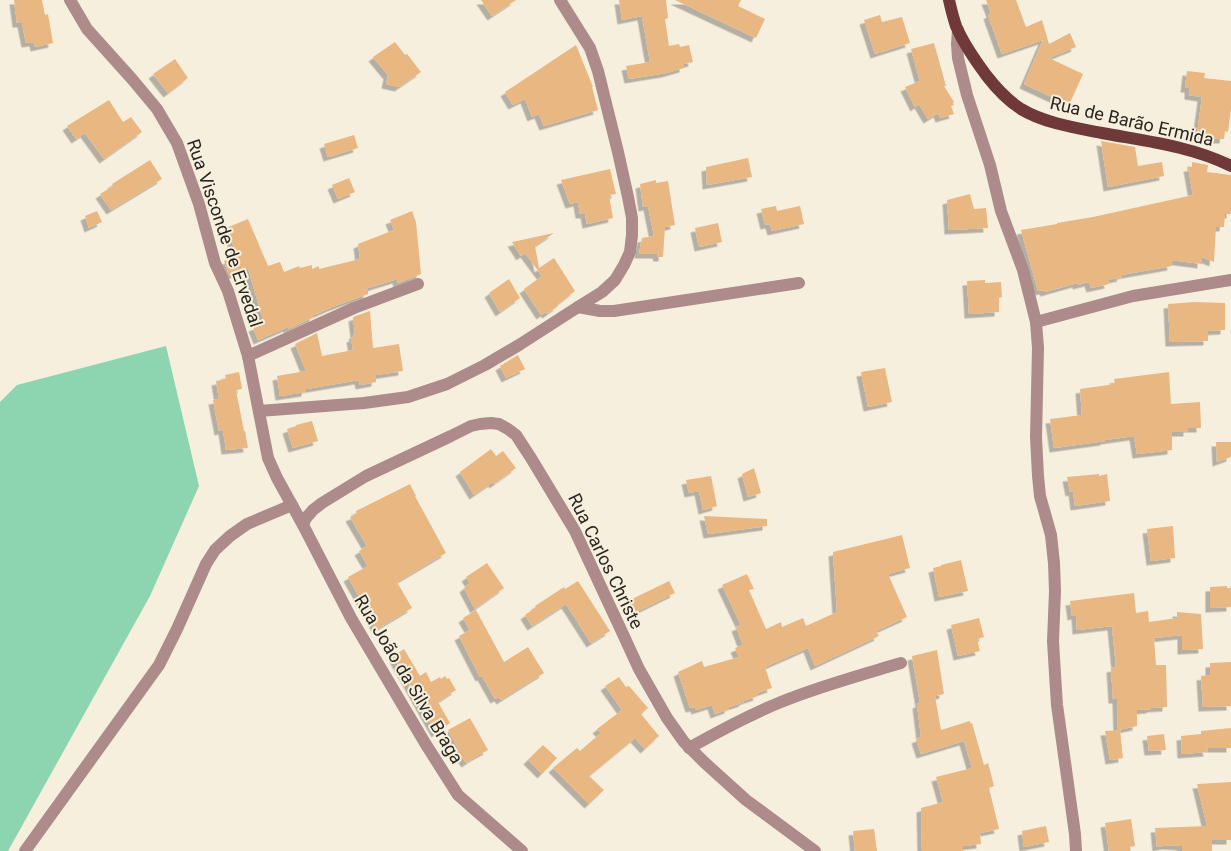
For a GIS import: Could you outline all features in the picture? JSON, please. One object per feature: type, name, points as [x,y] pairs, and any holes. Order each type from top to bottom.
[{"type":"main road","name":"Rua de Barão Ermida","points":[[949,0],[958,30],[978,65],[992,83],[1010,101],[1023,110],[1044,119],[1072,127],[1170,145],[1219,160],[1231,166]]},
{"type":"street","name":"Rua Visconde de Ervedal","points":[[70,0],[87,29],[157,109],[177,144],[199,204],[215,263],[230,298],[248,356],[268,458],[292,505]]},
{"type":"street","points":[[259,411],[364,403],[408,397],[427,391],[462,377],[526,342],[602,292],[615,280],[630,252],[632,218],[598,70],[590,48],[560,0]]},
{"type":"street","points":[[958,30],[958,58],[966,95],[990,165],[1001,211],[1024,270],[1036,322],[1038,348],[1036,436],[1038,476],[1040,496],[1051,535],[1054,563],[1054,674],[1076,834],[1076,851]]},
{"type":"street","points":[[1036,322],[1133,296],[1231,280]]},
{"type":"street","points":[[578,307],[600,311],[614,311],[799,283]]},
{"type":"street","points":[[248,356],[346,311],[418,284]]},
{"type":"street","name":"Rua Carlos Christe","points":[[303,525],[313,510],[366,476],[471,426],[491,423],[499,424],[508,429],[516,436],[531,458],[575,531],[639,669],[667,718],[689,748],[746,800],[815,851]]},
{"type":"street","points":[[25,851],[159,665],[206,564],[215,550],[230,536],[248,524],[292,505]]},
{"type":"street","name":"Rua João da Silva Braga","points":[[292,505],[351,618],[458,795],[522,851]]},
{"type":"street","points":[[689,748],[738,721],[783,701],[901,663]]},
{"type":"green space","points":[[166,346],[199,486],[150,596],[8,851],[0,851],[0,402],[17,385]]},
{"type":"building","points":[[14,0],[42,0],[45,15],[48,14],[53,43],[35,47],[34,42],[26,43],[22,23],[17,23]]},
{"type":"building","points":[[481,0],[516,0],[492,16]]},
{"type":"building","points":[[619,0],[666,0],[668,18],[665,19],[669,46],[679,44],[680,47],[689,45],[693,62],[684,64],[684,68],[666,73],[629,79],[626,66],[650,62],[642,16],[622,20]]},
{"type":"building","points":[[675,0],[741,0],[738,6],[765,19],[756,38]]},
{"type":"building","points":[[986,0],[1016,0],[1026,27],[1042,20],[1049,44],[1070,33],[1076,47],[1049,58],[1083,74],[1069,105],[1024,84],[1043,40],[1002,54],[988,15],[991,13]]},
{"type":"building","points":[[880,15],[882,22],[902,17],[910,43],[875,54],[864,20]]},
{"type":"building","points":[[395,42],[421,72],[399,87],[386,84],[388,75],[373,57]]},
{"type":"building","points":[[934,43],[946,86],[944,86],[954,102],[954,105],[951,106],[954,114],[940,118],[938,113],[928,119],[919,104],[915,107],[905,87],[920,81],[911,49]]},
{"type":"building","points":[[576,45],[593,87],[598,110],[544,126],[539,114],[532,117],[525,99],[513,105],[505,92]]},
{"type":"building","points":[[175,59],[188,78],[168,93],[153,74]]},
{"type":"building","points":[[1187,71],[1205,73],[1204,78],[1231,81],[1231,109],[1228,132],[1225,131],[1224,139],[1197,134],[1202,97],[1189,95],[1189,88],[1185,88]]},
{"type":"building","points":[[109,100],[123,122],[131,117],[142,132],[104,159],[85,133],[76,139],[67,126]]},
{"type":"building","points":[[354,135],[358,148],[328,157],[324,144]]},
{"type":"building","points":[[1101,141],[1135,147],[1138,166],[1162,162],[1164,176],[1108,187]]},
{"type":"building","points":[[748,158],[752,177],[707,185],[706,167]]},
{"type":"building","points":[[150,160],[162,179],[111,210],[100,194],[113,186],[112,184]]},
{"type":"building","points":[[1192,162],[1208,165],[1207,172],[1231,175],[1231,214],[1225,214],[1224,227],[1216,227],[1214,262],[1202,257],[1202,264],[1171,260],[1172,266],[1121,275],[1122,277],[1108,280],[1109,284],[1091,288],[1089,282],[1077,285],[1077,283],[1045,292],[1044,290],[1038,291],[1021,230],[1093,217],[1193,195],[1188,167],[1192,167]]},
{"type":"building","points":[[610,169],[616,194],[609,195],[613,218],[587,224],[585,214],[580,214],[578,202],[570,204],[561,180]]},
{"type":"building","points":[[349,178],[355,192],[338,199],[332,185]]},
{"type":"building","points":[[656,180],[656,183],[668,181],[675,225],[665,227],[663,257],[658,257],[657,254],[639,254],[642,238],[654,236],[648,206],[643,207],[640,184]]},
{"type":"building","points":[[970,194],[974,209],[986,208],[988,228],[949,230],[947,200]]},
{"type":"building","points":[[776,206],[777,211],[800,206],[804,224],[772,231],[770,224],[765,225],[761,209]]},
{"type":"building","points":[[97,211],[102,222],[89,228],[85,216]]},
{"type":"building","points":[[412,211],[416,222],[421,274],[398,283],[397,279],[368,288],[368,294],[332,307],[288,329],[288,327],[258,340],[253,327],[264,323],[248,268],[230,276],[224,261],[238,256],[226,228],[248,219],[268,266],[280,262],[284,272],[299,266],[300,268],[312,265],[312,269],[319,266],[319,269],[360,259],[358,244],[394,230],[390,220]]},
{"type":"building","points":[[718,223],[722,242],[699,247],[695,228]]},
{"type":"building","points":[[554,233],[535,246],[539,268],[554,258],[575,291],[547,314],[545,312],[541,315],[524,289],[542,276],[525,253],[521,256],[512,242]]},
{"type":"building","points":[[509,279],[520,298],[500,312],[489,293]]},
{"type":"building","points":[[985,280],[985,283],[1001,282],[1002,297],[999,298],[999,312],[969,314],[967,281]]},
{"type":"building","points":[[1194,302],[1225,303],[1225,330],[1208,331],[1208,341],[1170,342],[1168,304]]},
{"type":"building","points":[[370,311],[373,348],[399,344],[403,371],[376,375],[376,382],[360,385],[359,380],[306,389],[306,392],[280,396],[277,376],[306,371],[295,344],[317,333],[322,356],[353,350],[351,338],[355,334],[353,317]]},
{"type":"building","points":[[518,355],[525,369],[506,378],[500,366]]},
{"type":"building","points":[[885,368],[892,402],[868,407],[861,372]]},
{"type":"building","points":[[239,372],[242,389],[236,390],[248,448],[226,450],[223,430],[219,431],[213,400],[219,399],[216,381],[226,379],[225,375]]},
{"type":"building","points":[[1169,372],[1171,404],[1200,402],[1201,428],[1188,428],[1188,432],[1172,432],[1172,450],[1137,454],[1134,436],[1054,448],[1050,419],[1082,415],[1080,389],[1115,384],[1114,379]]},
{"type":"building","points":[[312,421],[318,441],[293,448],[287,429]]},
{"type":"building","points":[[1216,442],[1231,442],[1231,457],[1217,462]]},
{"type":"building","points":[[491,449],[496,456],[503,451],[516,468],[494,484],[493,482],[474,495],[460,472]]},
{"type":"building","points":[[754,468],[761,493],[748,497],[742,474]]},
{"type":"building","points":[[1099,474],[1099,476],[1107,474],[1110,501],[1075,506],[1073,491],[1070,492],[1067,477]]},
{"type":"building","points":[[711,476],[717,506],[703,510],[699,491],[689,493],[686,480]]},
{"type":"building","points":[[410,484],[446,553],[397,582],[412,608],[377,629],[348,577],[368,566],[359,551],[367,546],[350,517],[357,514],[356,511]]},
{"type":"building","points":[[704,516],[767,519],[767,526],[708,534]]},
{"type":"building","points":[[1173,526],[1175,558],[1151,561],[1147,529]]},
{"type":"building","points":[[902,535],[910,568],[888,574],[907,617],[876,631],[879,636],[815,666],[808,648],[765,667],[772,688],[757,693],[758,696],[729,707],[729,709],[715,714],[712,705],[696,710],[695,707],[690,708],[678,672],[702,661],[704,667],[739,657],[735,648],[743,645],[736,627],[741,625],[722,585],[747,574],[754,589],[749,590],[766,629],[781,622],[782,627],[803,618],[806,626],[837,612],[833,552]]},
{"type":"building","points":[[961,560],[968,591],[939,597],[933,568]]},
{"type":"building","points":[[487,563],[504,588],[475,609],[464,588],[470,583],[466,577]]},
{"type":"building","points":[[578,581],[610,631],[591,643],[566,604],[532,626],[525,615],[564,587],[565,589]]},
{"type":"building","points":[[669,581],[675,593],[632,614],[626,602]]},
{"type":"building","points":[[1227,586],[1227,588],[1231,588],[1231,607],[1210,608],[1210,587]]},
{"type":"building","points":[[1134,593],[1136,613],[1148,611],[1149,622],[1177,618],[1177,612],[1201,614],[1203,649],[1182,650],[1182,635],[1154,638],[1156,665],[1166,665],[1167,707],[1137,710],[1137,726],[1118,730],[1117,699],[1113,699],[1111,668],[1116,667],[1112,626],[1077,630],[1076,615],[1072,616],[1070,601]]},
{"type":"building","points":[[476,610],[504,662],[528,647],[544,673],[501,700],[499,697],[495,699],[482,676],[480,677],[459,636],[470,630],[463,618]]},
{"type":"building","points":[[979,618],[984,637],[977,639],[980,651],[958,656],[951,625]]},
{"type":"building","points":[[404,649],[420,676],[426,672],[431,682],[445,676],[447,679],[449,678],[456,690],[438,702],[450,723],[436,733],[393,656]]},
{"type":"building","points":[[937,650],[944,694],[935,696],[941,730],[970,721],[972,723],[984,765],[988,763],[994,786],[989,788],[999,829],[980,833],[981,844],[963,846],[963,851],[922,851],[921,808],[943,802],[936,777],[972,768],[964,741],[921,754],[916,739],[921,737],[917,704],[920,703],[912,656]]},
{"type":"building","points":[[1231,662],[1231,706],[1203,707],[1201,676],[1210,675],[1210,663]]},
{"type":"building","points":[[619,677],[626,687],[629,686],[648,708],[641,714],[659,736],[645,749],[635,738],[589,776],[604,790],[589,804],[553,768],[577,748],[580,751],[601,733],[597,729],[622,710],[605,686]]},
{"type":"building","points":[[470,718],[488,750],[466,763],[456,749],[458,748],[448,730]]},
{"type":"building","points":[[1231,728],[1231,748],[1207,748],[1208,752],[1182,754],[1181,736],[1201,734],[1201,731]]},
{"type":"building","points":[[1120,730],[1123,758],[1110,760],[1105,731]]},
{"type":"building","points":[[1164,734],[1166,750],[1149,751],[1147,736]]},
{"type":"building","points":[[543,745],[557,758],[542,774],[528,760]]},
{"type":"building","points":[[1231,782],[1231,840],[1212,840],[1212,851],[1182,851],[1182,846],[1166,845],[1157,847],[1155,828],[1207,826],[1197,784]]},
{"type":"building","points":[[1131,819],[1135,846],[1129,847],[1129,851],[1109,851],[1105,823]]},
{"type":"building","points":[[1046,826],[1049,842],[1024,847],[1022,831]]},
{"type":"building","points":[[874,829],[877,851],[855,851],[853,831]]}]
